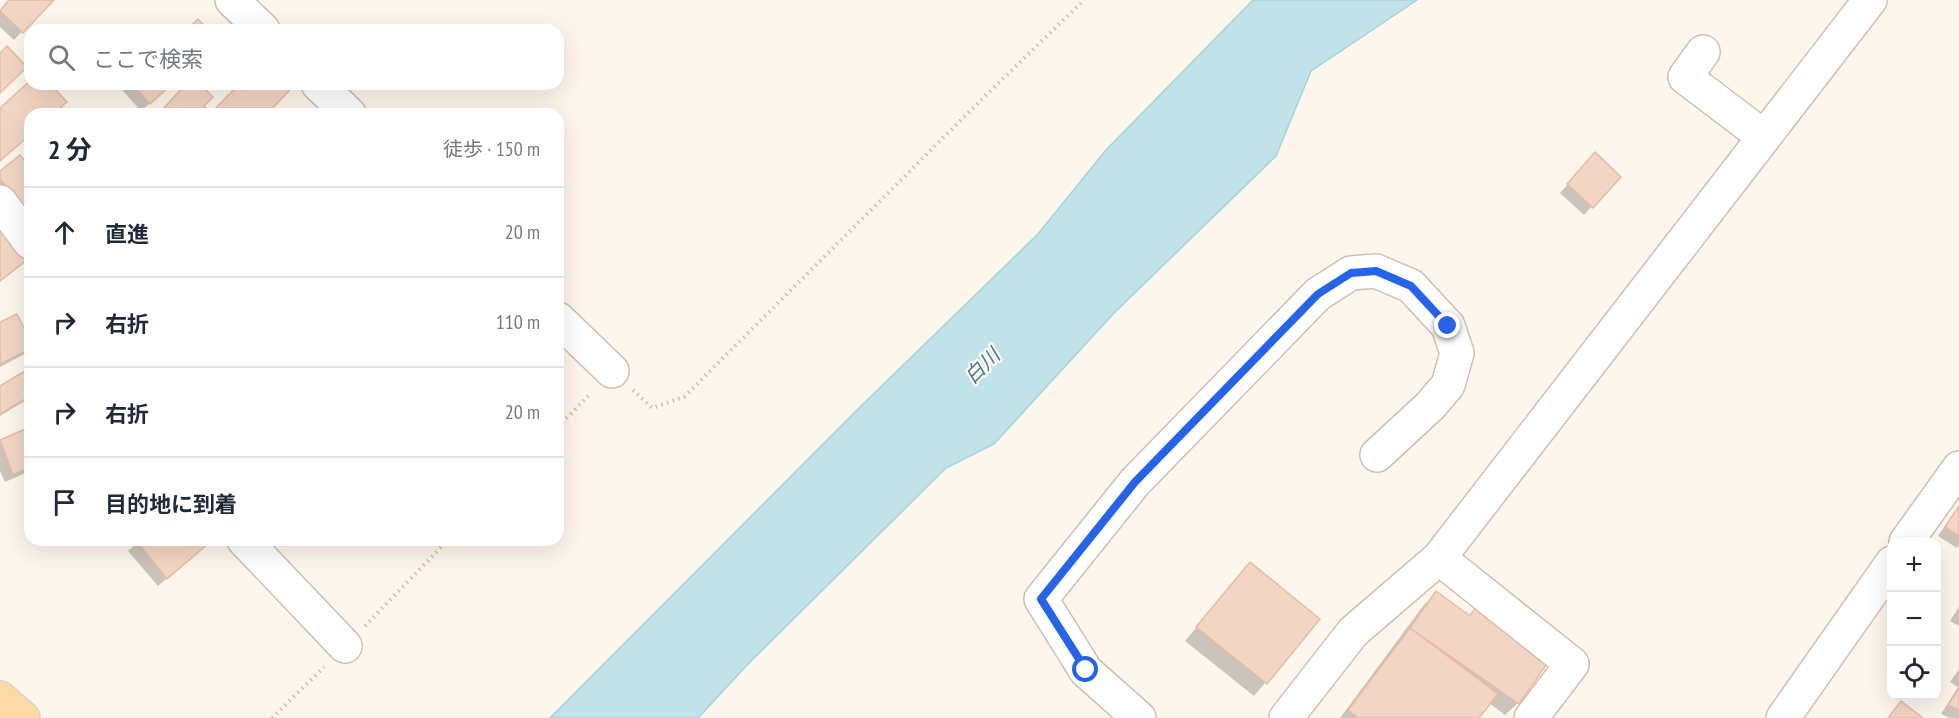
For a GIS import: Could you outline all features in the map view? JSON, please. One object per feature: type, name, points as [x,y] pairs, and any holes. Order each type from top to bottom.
[{"type":"main road","points":[[0,698],[23,718]]},
{"type":"street","points":[[232,0],[257,24]]},
{"type":"street","points":[[1286,718],[1353,632],[1439,558],[1870,0]]},
{"type":"street","points":[[1702,52],[1685,77],[1764,136]]},
{"type":"street","points":[[324,90],[342,108]]},
{"type":"street","points":[[0,202],[24,235]]},
{"type":"street","points":[[1139,718],[1086,670],[1041,599],[1135,482],[1318,294],[1351,273],[1376,271],[1411,286],[1448,326],[1457,353],[1448,385],[1430,406],[1377,455]]},
{"type":"street","points":[[564,325],[612,371]]},
{"type":"street","points":[[1910,538],[1959,468]]},
{"type":"street","points":[[250,546],[345,646]]},
{"type":"street","points":[[1439,558],[1572,664],[1531,718]]},
{"type":"street","points":[[1783,718],[1887,570]]},
{"type":"path","points":[[564,421],[612,371],[652,408],[684,397],[1084,0]]},
{"type":"path","points":[[272,718],[442,546]]},
{"type":"water","name":"白川","points":[[1253,0],[1417,0],[1311,71],[1276,156],[1114,313],[994,444],[946,468],[749,663],[698,718],[550,718],[859,408],[1038,234],[1106,150]]},
{"type":"building","points":[[9,0],[54,0],[31,24],[24,24],[23,33],[0,11]]},
{"type":"building","points":[[198,19],[203,24],[193,24]]},
{"type":"building","points":[[7,46],[24,64],[24,70],[0,93],[0,53]]},
{"type":"building","points":[[24,86],[24,90],[56,90],[67,102],[60,108],[24,108],[24,140],[0,161],[0,108]]},
{"type":"building","points":[[137,90],[165,90],[150,104]]},
{"type":"building","points":[[180,90],[206,90],[213,97],[204,106],[206,108],[164,108]]},
{"type":"building","points":[[233,90],[289,91],[273,108],[216,108]]},
{"type":"building","points":[[1595,152],[1621,177],[1593,208],[1567,184]]},
{"type":"building","points":[[20,155],[24,160],[24,210],[0,179],[0,171]]},
{"type":"building","points":[[0,225],[24,256],[24,262],[0,281]]},
{"type":"building","points":[[17,314],[24,328],[24,352],[0,364],[0,322]]},
{"type":"building","points":[[24,371],[24,400],[0,414],[0,386]]},
{"type":"building","points":[[24,430],[24,470],[13,475],[0,440]]},
{"type":"building","points":[[1959,506],[1959,536],[1945,527]]},
{"type":"building","points":[[140,546],[206,546],[167,579]]},
{"type":"building","points":[[1250,562],[1320,619],[1267,684],[1196,627]]},
{"type":"building","points":[[1436,591],[1470,616],[1481,600],[1555,652],[1519,704],[1410,628]]},
{"type":"building","points":[[1410,628],[1498,694],[1479,718],[1358,718],[1348,710]]},
{"type":"building","points":[[1959,688],[1959,710],[1948,705]]},
{"type":"building","points":[[1901,701],[1923,718],[1888,718]]},
{"type":"route","points":[[1086,670],[1041,599],[1135,482],[1318,294],[1351,273],[1376,271],[1411,286],[1448,326]]}]
